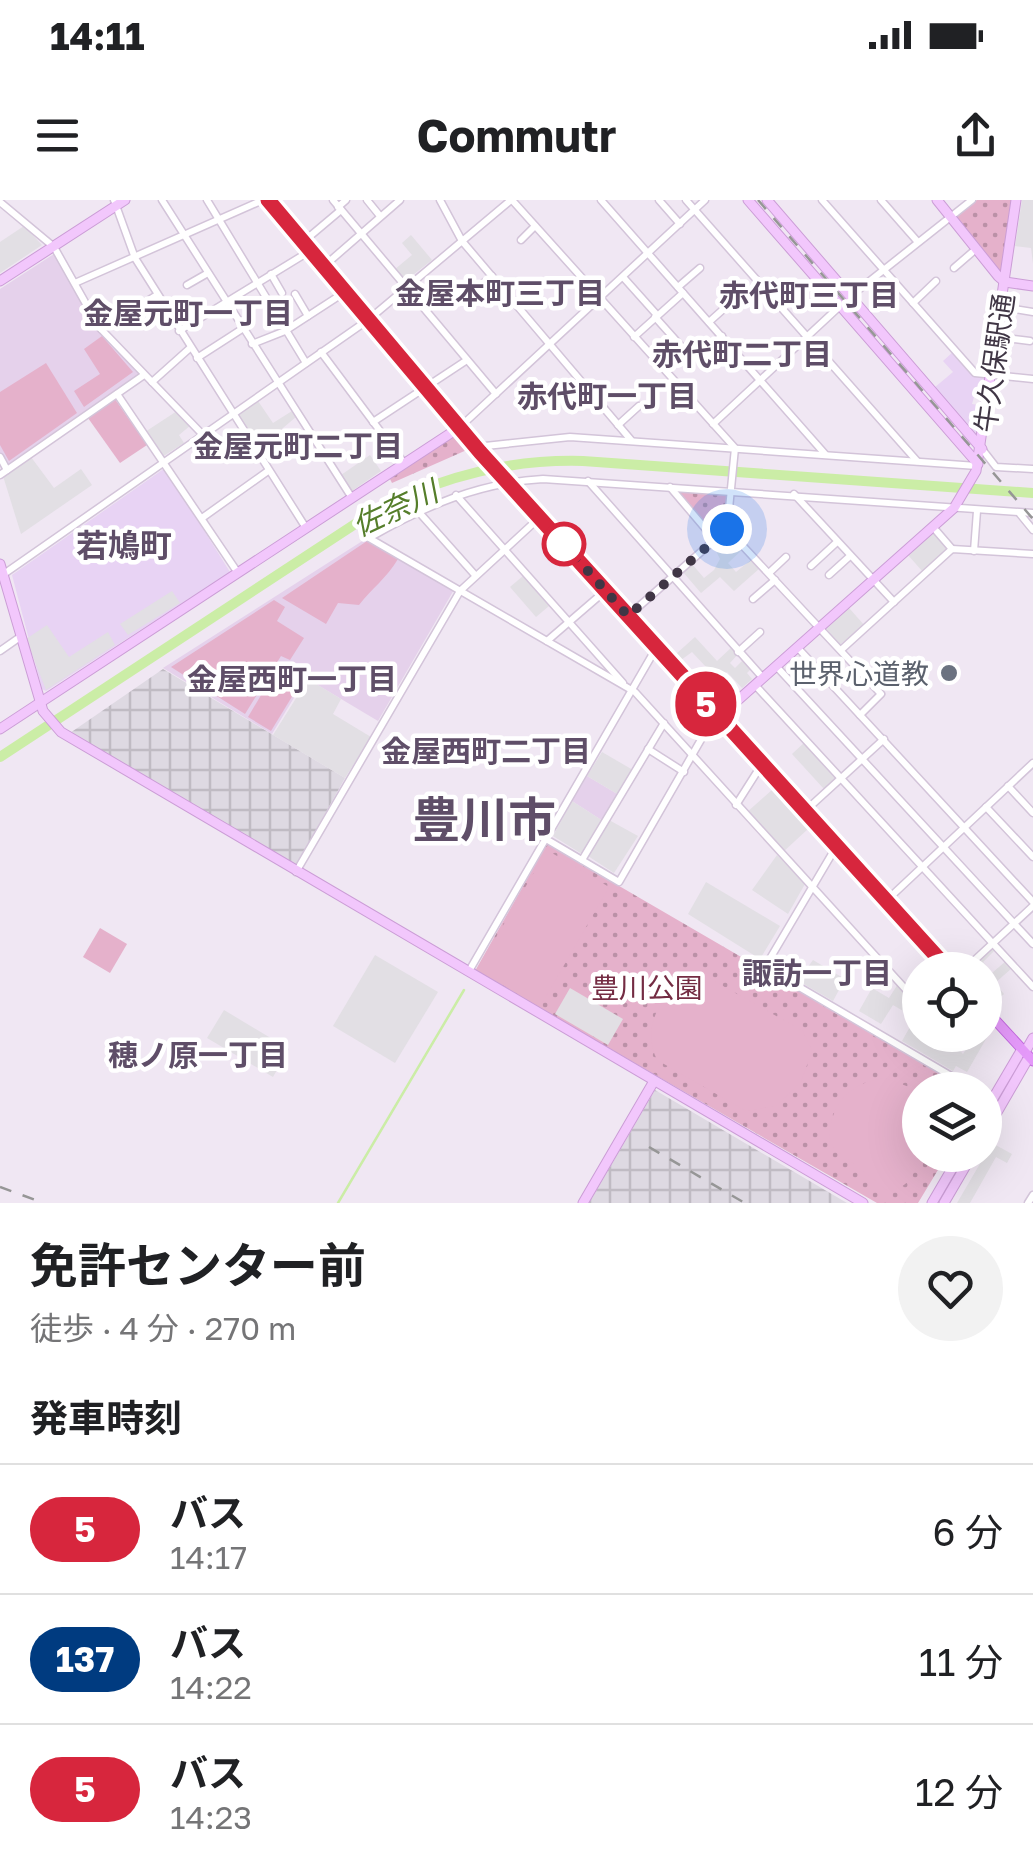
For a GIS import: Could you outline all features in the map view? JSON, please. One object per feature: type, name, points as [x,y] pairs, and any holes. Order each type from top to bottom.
[{"type":"main road","points":[[270,201],[477,449],[933,952]]},
{"type":"main road","points":[[1002,1027],[1027,1055]]},
{"type":"street","points":[[162,200],[352,498]]},
{"type":"street","points":[[207,200],[306,363]]},
{"type":"street","points":[[179,330],[271,274],[306,246],[346,200]]},
{"type":"street","points":[[366,200],[380,216]]},
{"type":"street","points":[[324,267],[399,200]]},
{"type":"street","points":[[440,200],[462,241],[632,441]]},
{"type":"street","points":[[628,616],[727,529],[734,452],[511,200],[368,320],[164,464],[1,572],[44,714],[61,732],[862,1203]]},
{"type":"street","points":[[601,200],[826,454]]},
{"type":"street","points":[[659,200],[680,224]]},
{"type":"street","points":[[686,200],[918,462]]},
{"type":"street","points":[[0,729],[460,427],[705,200]]},
{"type":"street","points":[[748,200],[842,304],[977,468]]},
{"type":"street","points":[[767,200],[996,467],[1033,470]]},
{"type":"street","points":[[822,200],[975,373],[1033,379]]},
{"type":"street","points":[[881,200],[917,241]]},
{"type":"street","points":[[937,200],[1005,282],[1033,286]]},
{"type":"street","points":[[852,295],[972,200]]},
{"type":"street","name":"牛久保駅通","points":[[718,717],[954,508],[964,493],[982,449],[1016,200]]},
{"type":"street","points":[[75,283],[270,201]]},
{"type":"street","points":[[0,202],[54,247],[101,329],[204,436]]},
{"type":"street","points":[[0,281],[119,202],[135,258],[306,528]]},
{"type":"street","points":[[337,206],[496,394]]},
{"type":"street","points":[[521,240],[536,226]]},
{"type":"street","points":[[954,268],[976,249]]},
{"type":"street","points":[[634,337],[700,268]]},
{"type":"street","points":[[188,286],[208,273]]},
{"type":"street","points":[[271,274],[282,293]]},
{"type":"street","points":[[470,294],[492,276]]},
{"type":"street","points":[[622,277],[680,345]]},
{"type":"street","points":[[912,302],[936,282]]},
{"type":"street","points":[[252,344],[285,331],[345,292]]},
{"type":"street","points":[[295,294],[308,316]]},
{"type":"street","points":[[101,329],[158,295]]},
{"type":"street","points":[[713,424],[842,304]]},
{"type":"street","points":[[709,322],[728,305]]},
{"type":"street","points":[[1002,307],[1033,312]]},
{"type":"street","points":[[197,358],[242,328]]},
{"type":"street","points":[[704,352],[722,336]]},
{"type":"street","points":[[997,337],[1030,341]]},
{"type":"street","points":[[152,382],[190,348]]},
{"type":"street","points":[[321,352],[404,463]]},
{"type":"street","points":[[373,422],[467,360]]},
{"type":"street","points":[[0,457],[4,472],[144,375]]},
{"type":"street","points":[[116,394],[238,574]]},
{"type":"street","points":[[618,425],[639,406]]},
{"type":"street","points":[[477,449],[558,437],[977,468]]},
{"type":"street","points":[[202,518],[268,471]]},
{"type":"street","points":[[902,986],[632,690],[369,538],[418,510],[507,480],[731,487],[1033,513]]},
{"type":"street","points":[[588,480],[738,652],[841,779],[1033,987]]},
{"type":"street","points":[[670,486],[715,540]]},
{"type":"street","points":[[964,493],[967,509]]},
{"type":"street","points":[[794,494],[894,602]]},
{"type":"street","points":[[456,496],[622,684]]},
{"type":"street","points":[[418,510],[476,575]]},
{"type":"street","points":[[974,550],[977,511]]},
{"type":"street","points":[[1020,514],[1033,530]]},
{"type":"street","points":[[295,872],[460,591],[540,518]]},
{"type":"street","points":[[932,526],[952,549]]},
{"type":"street","points":[[727,529],[881,694],[860,715]]},
{"type":"street","points":[[810,566],[837,542]]},
{"type":"street","points":[[841,650],[952,549],[1033,554]]},
{"type":"street","points":[[829,575],[850,556]]},
{"type":"street","points":[[753,599],[786,557]]},
{"type":"street","points":[[547,641],[605,591]]},
{"type":"street","points":[[738,652],[760,632]]},
{"type":"street","points":[[0,652],[21,636]]},
{"type":"street","points":[[797,648],[1033,904],[984,952]]},
{"type":"street","points":[[468,972],[656,650]]},
{"type":"street","points":[[776,666],[1033,944]]},
{"type":"street","points":[[546,839],[619,882],[718,717]]},
{"type":"street","points":[[582,860],[664,724]]},
{"type":"street","points":[[804,812],[884,740]]},
{"type":"street","points":[[648,750],[684,772]]},
{"type":"street","points":[[736,805],[762,764]]},
{"type":"street","points":[[886,901],[1032,765]]},
{"type":"street","points":[[1008,786],[1033,813]]},
{"type":"street","points":[[986,807],[1033,858]]},
{"type":"street","points":[[836,847],[766,968],[944,1072]]},
{"type":"street","points":[[1002,1101],[1033,1038]]},
{"type":"street","points":[[1002,1083],[1027,1055]]},
{"type":"street","points":[[583,1203],[654,1081]]},
{"type":"street","points":[[932,1203],[950,1172]]},
{"type":"street","points":[[944,1203],[962,1172]]},
{"type":"street","points":[[1028,1203],[1033,1196]]},
{"type":"shaded area","points":[[1022,200],[1033,200],[1033,264],[1031,248],[1015,246]]},
{"type":"shaded area","points":[[24,226],[42,245],[0,273],[0,242]]},
{"type":"shaded area","points":[[411,235],[432,260],[404,282],[394,270],[412,255],[402,243]]},
{"type":"shaded area","points":[[54,254],[99,330],[140,375],[7,467],[0,455],[0,289]]},
{"type":"shaded area","points":[[953,352],[974,374],[986,378],[985,397],[974,397],[972,404],[984,406],[977,437],[934,388],[953,372],[943,361]]},
{"type":"shaded area","points":[[258,401],[273,423],[292,411],[296,417],[257,450],[236,416]]},
{"type":"shaded area","points":[[177,411],[191,425],[179,435],[184,443],[162,457],[145,432]]},
{"type":"shaded area","points":[[370,455],[381,471],[352,491],[341,475]]},
{"type":"shaded area","points":[[31,457],[54,488],[81,469],[92,485],[21,534],[3,476]]},
{"type":"shaded area","points":[[165,468],[230,572],[46,691],[42,689],[12,575]]},
{"type":"shaded area","points":[[726,533],[743,549],[728,563],[736,572],[752,559],[760,568],[734,591],[720,577],[701,593],[683,572],[692,564],[704,578],[714,570],[720,559],[713,545]]},
{"type":"shaded area","points":[[933,533],[948,548],[923,572],[908,555]]},
{"type":"shaded area","points":[[367,538],[455,588],[378,721],[306,678],[272,734],[163,668]]},
{"type":"shaded area","points":[[523,576],[549,606],[536,617],[510,587]]},
{"type":"shaded area","points":[[172,591],[180,603],[128,635],[120,624]]},
{"type":"shaded area","points":[[849,608],[865,626],[839,645],[826,628]]},
{"type":"shaded area","points":[[47,625],[69,657],[108,632],[115,645],[46,690],[26,639]]},
{"type":"shaded area","points":[[695,637],[717,661],[732,647],[738,654],[730,663],[735,668],[743,660],[751,669],[747,673],[752,679],[742,688],[727,672],[710,691],[702,683],[706,679],[701,674],[707,668],[692,652],[681,660],[676,654]]},
{"type":"shaded area","points":[[163,669],[345,778],[296,866],[70,733]]},
{"type":"shaded area","points":[[308,679],[341,699],[333,714],[371,737],[345,778],[273,735]]},
{"type":"shaded area","points":[[805,742],[837,778],[824,789],[792,754]]},
{"type":"shaded area","points":[[602,752],[633,770],[619,795],[587,776]]},
{"type":"shaded area","points":[[587,776],[619,795],[603,821],[572,801]]},
{"type":"shaded area","points":[[772,790],[808,829],[782,853],[746,813]]},
{"type":"shaded area","points":[[572,801],[603,821],[582,854],[553,836]]},
{"type":"shaded area","points":[[609,820],[638,836],[614,873],[588,856]]},
{"type":"shaded area","points":[[777,855],[805,884],[788,914],[752,890]]},
{"type":"shaded area","points":[[706,882],[780,926],[760,959],[688,914]]},
{"type":"shaded area","points":[[375,955],[438,992],[395,1063],[333,1026]]},
{"type":"shaded area","points":[[782,958],[805,971],[813,960],[845,979],[833,1001],[776,968]]},
{"type":"shaded area","points":[[1006,961],[1012,968],[1002,977],[1002,964]]},
{"type":"shaded area","points":[[898,984],[902,989],[902,1010],[893,1005],[881,1024],[859,1011],[872,988],[889,998]]},
{"type":"shaded area","points":[[570,988],[623,1019],[608,1045],[555,1014]]},
{"type":"shaded area","points":[[224,1010],[289,1049],[273,1077],[207,1038]]},
{"type":"shaded area","points":[[921,1052],[978,1052],[967,1072],[956,1066],[953,1071]]},
{"type":"shaded area","points":[[655,1090],[847,1203],[589,1203]]},
{"type":"shaded area","points":[[1002,1148],[1012,1154],[1007,1163],[1002,1160]]},
{"type":"shaded area","points":[[975,1172],[988,1172],[970,1203],[957,1203]]},
{"type":"green space","points":[[977,200],[1013,200],[1001,273],[955,216]]},
{"type":"green space","points":[[102,336],[133,372],[84,407],[74,391],[100,374],[84,349]]},
{"type":"green space","points":[[46,363],[77,413],[9,461],[0,445],[0,392]]},
{"type":"green space","points":[[115,399],[147,445],[120,463],[88,418]]},
{"type":"green space","points":[[453,437],[461,439],[469,449],[392,483],[390,479]]},
{"type":"green space","points":[[677,491],[728,494],[725,527],[714,535]]},
{"type":"green space","points":[[367,541],[398,559],[359,605],[338,603],[326,624],[282,598]]},
{"type":"green space","points":[[274,600],[285,607],[277,621],[304,638],[290,660],[281,656],[245,714],[171,667]]},
{"type":"green space","points":[[280,663],[304,677],[271,731],[248,717]]},
{"type":"green space","name":"豊川公園","points":[[547,844],[939,1072],[902,1072],[902,1172],[937,1172],[918,1203],[877,1203],[475,971]]},
{"type":"green space","points":[[547,850],[609,887],[540,1007],[477,970]]},
{"type":"green space","points":[[100,928],[127,944],[110,973],[83,957]]},
{"type":"green space","points":[[705,976],[803,1031],[812,1051],[801,1082],[776,1106],[746,1111],[657,1060],[651,1032],[660,1006],[679,987]]},
{"type":"green space","points":[[885,1078],[902,1084],[902,1172],[914,1172],[901,1187],[888,1191],[829,1144],[832,1118],[843,1098]]},
{"type":"waterway","name":"佐奈川","points":[[0,757],[381,507],[430,486],[479,472],[530,463],[583,461],[1033,493]]},
{"type":"waterway","points":[[338,1203],[464,990]]},
{"type":"railway","points":[[758,200],[1033,519]]},
{"type":"railway","points":[[649,1147],[743,1202]]},
{"type":"railway","points":[[0,1187],[44,1203]]},
{"type":"bus line","name":"5","points":[[268,200],[480,452],[932,952]]},
{"type":"place","name":"世界心道教","points":[[949,673]]},
{"type":"district","name":"金屋本町三丁目","points":[[500,293]]},
{"type":"district","name":"赤代町三丁目","points":[[809,295]]},
{"type":"district","name":"金屋元町一丁目","points":[[188,313]]},
{"type":"district","name":"赤代町二丁目","points":[[742,354]]},
{"type":"district","name":"赤代町一丁目","points":[[607,396]]},
{"type":"district","name":"金屋元町二丁目","points":[[298,446]]},
{"type":"district","name":"若鳩町","points":[[124,545]]},
{"type":"district","name":"金屋西町一丁目","points":[[292,679]]},
{"type":"district","name":"金屋西町二丁目","points":[[486,751]]},
{"type":"district","name":"豊川市","points":[[484,819]]},
{"type":"district","name":"諏訪一丁目","points":[[817,973]]},
{"type":"district","name":"穂ノ原一丁目","points":[[198,1055]]},
{"type":"route","points":[[564,544],[628,616],[727,529]]}]
